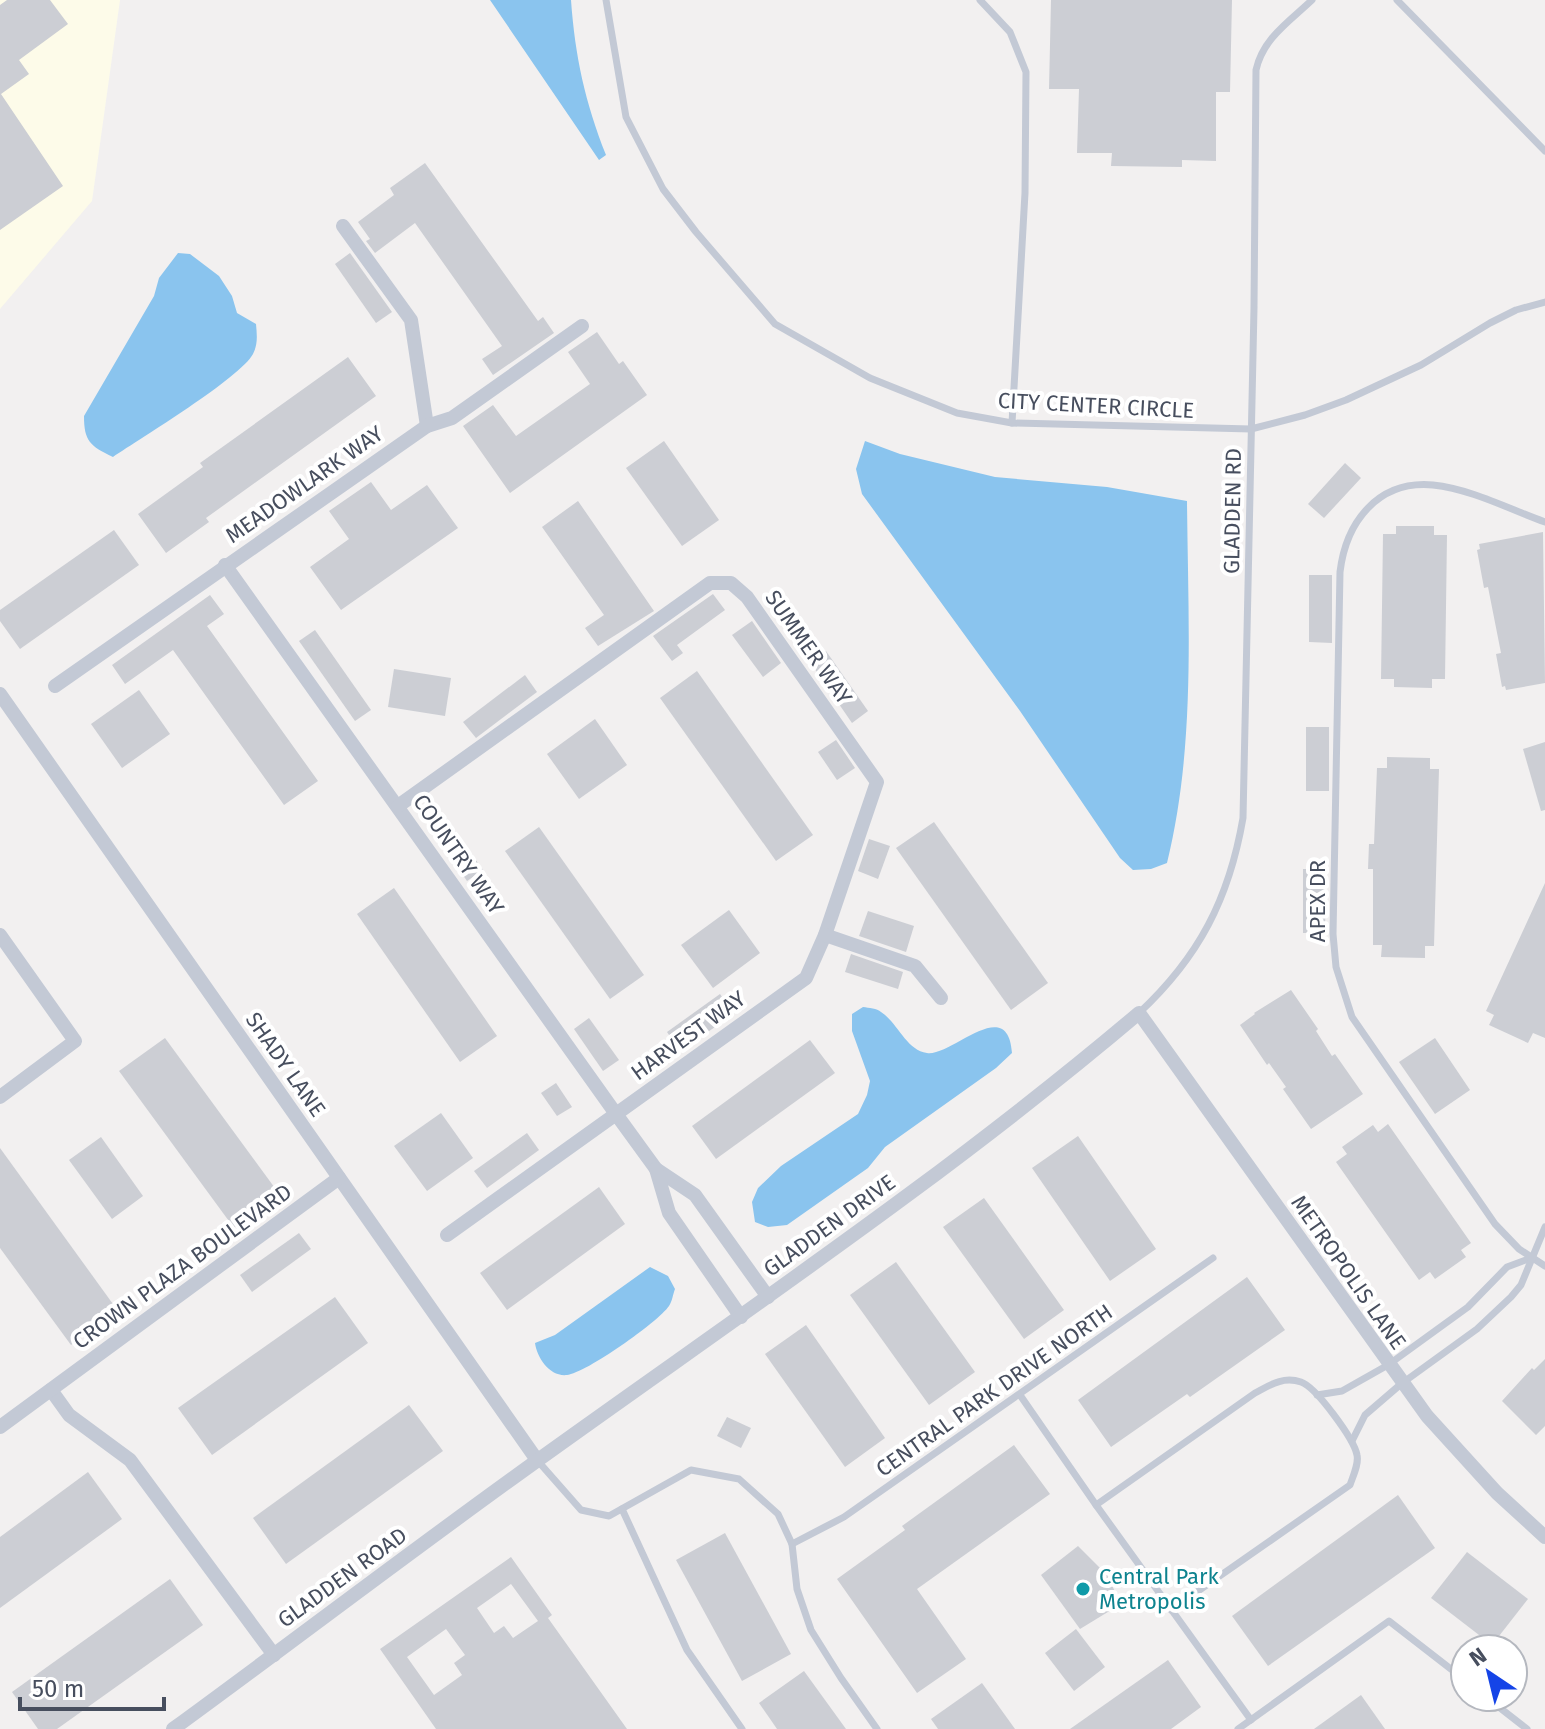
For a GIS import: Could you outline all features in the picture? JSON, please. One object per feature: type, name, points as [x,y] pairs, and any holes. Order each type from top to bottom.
[{"type":"street","points":[[343,226],[411,320],[427,426]]},
{"type":"street","name":"MEADOWLARK WAY","points":[[55,686],[427,426],[452,418],[582,326]]},
{"type":"street","name":"COUNTRY WAY","points":[[225,565],[656,1169]]},
{"type":"street","name":"SUMMER WAY","points":[[398,806],[710,583],[731,583],[747,597],[877,782],[825,935]]},
{"type":"street","name":"SHADY LANE","points":[[0,694],[537,1460]]},
{"type":"street","points":[[0,935],[75,1041],[0,1097]]},
{"type":"street","points":[[825,935],[915,966],[941,998]]},
{"type":"street","name":"HARVEST WAY","points":[[447,1235],[806,978],[825,935]]},
{"type":"street","name":"GLADDEN DRIVE","points":[[537,1460],[741,1317],[956,1159],[1139,1013]]},
{"type":"street","name":"METROPOLIS LANE","points":[[1139,1013],[1401,1384],[1461,1456],[1545,1537]]},
{"type":"street","points":[[656,1169],[695,1195],[768,1297]]},
{"type":"street","points":[[656,1169],[669,1213],[741,1317]]},
{"type":"street","name":"CROWN PLAZA BOULEVARD","points":[[0,1427],[339,1178]]},
{"type":"street","points":[[51,1390],[69,1415],[130,1460],[274,1655]]},
{"type":"street","name":"GLADDEN ROAD","points":[[173,1729],[537,1460]]},
{"type":"lane","name":"CITY CENTER CIRCLE","points":[[606,0],[626,117],[677,210],[775,324],[870,378],[957,413],[1012,423],[1251,429],[1346,400],[1421,365],[1516,310],[1545,302]]},
{"type":"lane","points":[[980,0],[1010,32],[1026,72],[1025,193],[1012,423]]},
{"type":"lane","name":"GLADDEN RD","points":[[1139,1013],[1176,975],[1206,930],[1230,878],[1238,848],[1245,788],[1256,70],[1259,55],[1268,41],[1312,0]]},
{"type":"lane","points":[[1397,0],[1545,151]]},
{"type":"lane","name":"APEX DR","points":[[1545,522],[1478,497],[1433,485],[1406,487],[1382,496],[1354,523],[1342,554],[1340,572],[1333,934],[1336,967],[1352,1017],[1495,1224],[1531,1258],[1545,1266]]},
{"type":"lane","points":[[1352,1441],[1365,1415],[1501,1308],[1521,1285],[1545,1227]]},
{"type":"lane","name":"CENTRAL PARK DRIVE NORTH","points":[[792,1544],[844,1517],[1213,1258]]},
{"type":"lane","points":[[1317,1395],[1342,1391],[1388,1365],[1468,1307],[1507,1267],[1531,1258]]},
{"type":"lane","points":[[1096,1505],[1255,1393],[1279,1380],[1303,1382],[1317,1395],[1352,1441],[1358,1458],[1350,1485],[1171,1610]]},
{"type":"lane","points":[[1020,1395],[1251,1720]]},
{"type":"lane","points":[[537,1460],[581,1510],[609,1516],[691,1470],[739,1479],[778,1514],[792,1544],[797,1589],[811,1630],[877,1729]]},
{"type":"lane","points":[[622,1509],[687,1650],[742,1729]]},
{"type":"lane","points":[[1238,1729],[1389,1621],[1449,1668]]},
{"type":"lane","points":[[1506,1713],[1527,1729]]},
{"type":"shaded area","points":[[0,0],[120,0],[92,201],[0,309]]},
{"type":"water","points":[[490,0],[571,0],[582,79],[606,155],[599,160]]},
{"type":"water","points":[[178,253],[190,254],[219,276],[232,296],[237,313],[256,324],[255,350],[230,378],[113,457],[90,442],[84,416],[154,296],[159,278]]},
{"type":"water","points":[[865,441],[900,454],[995,477],[1107,487],[1187,501],[1189,638],[1186,729],[1176,819],[1167,863],[1151,869],[1133,870],[1120,858],[1020,711],[862,494],[856,469]]},
{"type":"water","points":[[863,1007],[873,1008],[887,1017],[920,1051],[937,1052],[977,1032],[1000,1028],[1008,1036],[1012,1053],[996,1068],[885,1147],[868,1168],[787,1225],[768,1227],[755,1222],[752,1202],[758,1188],[781,1166],[858,1114],[870,1081],[852,1031],[852,1014]]},
{"type":"water","points":[[650,1267],[668,1276],[675,1289],[670,1304],[662,1313],[621,1346],[576,1372],[561,1375],[545,1365],[535,1343],[555,1335]]},
{"type":"building","points":[[7,0],[50,0],[68,24],[19,60],[29,74],[1,94],[63,186],[0,230],[0,5]]},
{"type":"building","points":[[1051,0],[1232,0],[1230,92],[1216,92],[1216,161],[1182,160],[1182,167],[1111,166],[1112,153],[1077,153],[1079,89],[1049,89]]},
{"type":"building","points":[[425,163],[538,321],[543,317],[554,333],[493,375],[482,359],[502,346],[415,223],[375,253],[358,222],[394,195],[390,188]]},
{"type":"building","points":[[350,253],[392,312],[376,323],[335,264]]},
{"type":"building","points":[[597,332],[619,364],[623,361],[647,395],[510,493],[463,426],[493,405],[516,436],[590,384],[568,352]]},
{"type":"building","points":[[348,357],[376,396],[206,518],[209,522],[166,553],[138,514],[203,467],[200,463]]},
{"type":"building","points":[[664,441],[719,520],[682,546],[626,468]]},
{"type":"building","points":[[1345,463],[1361,478],[1324,518],[1308,504]]},
{"type":"building","points":[[371,482],[391,510],[427,485],[458,528],[341,610],[310,567],[349,539],[329,511]]},
{"type":"building","points":[[578,501],[654,611],[598,646],[585,628],[604,615],[542,527]]},
{"type":"building","points":[[1396,526],[1434,526],[1434,535],[1447,535],[1445,679],[1432,679],[1432,688],[1394,687],[1394,679],[1381,679],[1383,534],[1396,534]]},
{"type":"building","points":[[114,530],[139,565],[20,649],[0,621],[0,610]]},
{"type":"building","points":[[1543,532],[1545,683],[1506,690],[1505,686],[1502,687],[1496,654],[1501,653],[1477,550],[1480,549],[1479,544]]},
{"type":"building","points":[[1309,575],[1332,575],[1332,643],[1309,642]]},
{"type":"building","points":[[713,594],[725,610],[677,645],[683,653],[672,661],[653,636]]},
{"type":"building","points":[[210,595],[224,614],[207,626],[318,781],[284,805],[173,650],[125,684],[112,665]]},
{"type":"building","points":[[752,621],[781,663],[763,677],[732,635]]},
{"type":"building","points":[[315,630],[371,710],[355,721],[299,641]]},
{"type":"building","points":[[826,651],[868,711],[852,723],[810,662]]},
{"type":"building","points":[[394,669],[451,678],[445,716],[388,707]]},
{"type":"building","points":[[697,671],[813,835],[776,861],[660,698]]},
{"type":"building","points":[[525,675],[537,692],[476,738],[463,722]]},
{"type":"building","points":[[139,690],[170,734],[122,768],[91,724]]},
{"type":"building","points":[[595,719],[627,765],[579,799],[547,754]]},
{"type":"building","points":[[1306,727],[1329,727],[1329,791],[1306,791]]},
{"type":"building","points":[[836,740],[855,768],[837,780],[818,752]]},
{"type":"building","points":[[1545,742],[1545,810],[1541,811],[1523,749]]},
{"type":"building","points":[[1387,757],[1430,758],[1430,769],[1439,769],[1434,946],[1425,946],[1425,958],[1381,957],[1382,945],[1373,945],[1373,869],[1368,869],[1369,844],[1374,844],[1377,768],[1387,768]]},
{"type":"building","points":[[445,817],[483,870],[467,881],[430,828]]},
{"type":"building","points":[[934,822],[1048,983],[1011,1010],[896,848]]},
{"type":"building","points":[[539,827],[644,975],[610,999],[505,851]]},
{"type":"building","points":[[869,839],[890,846],[878,879],[858,871]]},
{"type":"building","points":[[1303,869],[1326,869],[1325,933],[1303,933]]},
{"type":"building","points":[[1545,883],[1545,1038],[1533,1033],[1528,1043],[1489,1025],[1494,1015],[1486,1011]]},
{"type":"building","points":[[394,888],[497,1036],[460,1062],[357,914]]},
{"type":"building","points":[[729,910],[760,953],[713,988],[681,945]]},
{"type":"building","points":[[868,911],[914,926],[906,952],[859,936]]},
{"type":"building","points":[[851,954],[903,972],[898,989],[845,972]]},
{"type":"building","points":[[1291,990],[1332,1056],[1335,1054],[1363,1094],[1311,1129],[1283,1089],[1286,1087],[1240,1025]]},
{"type":"building","points":[[720,994],[734,1014],[680,1051],[667,1032]]},
{"type":"building","points":[[589,1018],[619,1060],[603,1071],[574,1029]]},
{"type":"building","points":[[165,1038],[280,1195],[234,1228],[119,1071]]},
{"type":"building","points":[[1435,1038],[1470,1090],[1435,1114],[1399,1062]]},
{"type":"building","points":[[810,1040],[835,1073],[716,1159],[692,1126]]},
{"type":"building","points":[[556,1083],[572,1107],[557,1116],[541,1093]]},
{"type":"building","points":[[441,1113],[473,1158],[427,1191],[394,1146]]},
{"type":"building","points":[[1388,1124],[1471,1243],[1461,1250],[1466,1257],[1435,1279],[1430,1272],[1419,1280],[1336,1162],[1347,1154],[1342,1147],[1373,1125],[1378,1132]]},
{"type":"building","points":[[527,1133],[539,1150],[487,1188],[474,1171]]},
{"type":"building","points":[[1078,1136],[1156,1249],[1110,1281],[1032,1168]]},
{"type":"building","points":[[101,1137],[143,1196],[112,1219],[69,1160]]},
{"type":"building","points":[[0,1148],[118,1311],[71,1345],[0,1248]]},
{"type":"building","points":[[599,1187],[625,1224],[507,1310],[480,1273]]},
{"type":"building","points":[[984,1198],[1064,1310],[1024,1339],[943,1227]]},
{"type":"building","points":[[299,1233],[311,1249],[252,1292],[240,1275]]},
{"type":"building","points":[[896,1262],[975,1372],[929,1405],[850,1295]]},
{"type":"building","points":[[1247,1277],[1285,1330],[1190,1397],[1187,1394],[1111,1447],[1078,1400]]},
{"type":"building","points":[[335,1297],[368,1343],[212,1455],[178,1408]]},
{"type":"building","points":[[806,1325],[885,1438],[845,1467],[765,1354]]},
{"type":"building","points":[[1545,1359],[1545,1426],[1536,1435],[1502,1401],[1532,1368],[1534,1370]]},
{"type":"building","points":[[409,1405],[443,1451],[286,1564],[253,1518]]},
{"type":"building","points":[[727,1417],[751,1428],[741,1448],[717,1436]]},
{"type":"building","points":[[1014,1445],[1050,1494],[917,1589],[966,1659],[917,1693],[837,1579],[905,1530],[902,1526]]},
{"type":"building","points":[[88,1472],[122,1519],[0,1608],[0,1537]]},
{"type":"building","points":[[1398,1495],[1435,1548],[1268,1666],[1232,1616]]},
{"type":"building","points":[[725,1533],[791,1654],[742,1681],[676,1560]]},
{"type":"building","name":"Central Park Metropolis","points":[[1078,1546],[1107,1575],[1121,1604],[1080,1629],[1041,1575]]},
{"type":"building","points":[[1467,1552],[1528,1599],[1501,1633],[1476,1633],[1431,1598]]},
{"type":"building","points":[[511,1557],[552,1615],[548,1618],[627,1729],[436,1729],[380,1649]],"holes":[[[511,1584],[538,1621],[513,1638],[504,1626],[494,1633],[477,1608]],[[446,1629],[465,1655],[454,1663],[462,1675],[434,1695],[407,1657]]]},
{"type":"building","points":[[170,1579],[203,1625],[57,1729],[38,1729],[12,1692]]},
{"type":"building","points":[[1076,1629],[1105,1667],[1074,1691],[1045,1653]]},
{"type":"building","points":[[1168,1660],[1201,1707],[1171,1729],[1070,1729]]},
{"type":"building","points":[[804,1671],[846,1729],[777,1729],[759,1703]]},
{"type":"building","points":[[982,1683],[1015,1729],[938,1729],[931,1719]]},
{"type":"building","points":[[1361,1695],[1385,1729],[1314,1729]]},
{"type":"place","name":"Central Park Metropolis","points":[[1083,1589]]}]
